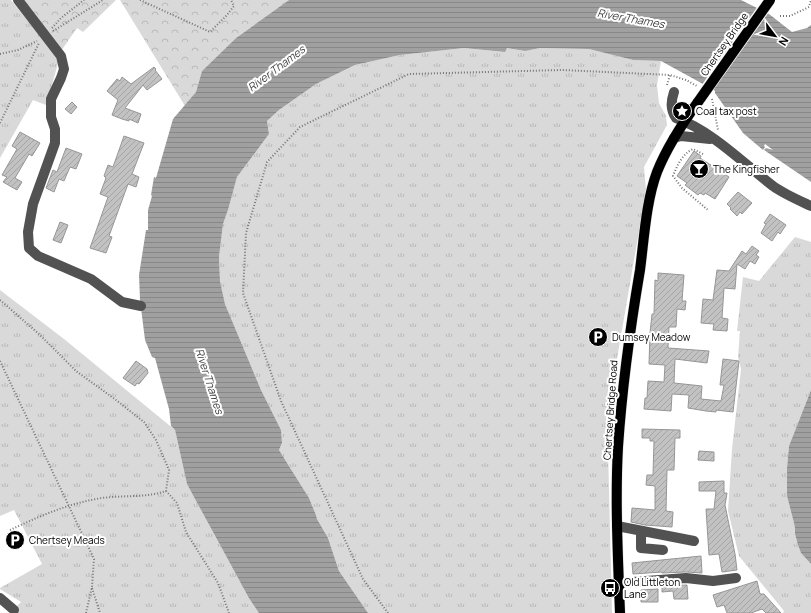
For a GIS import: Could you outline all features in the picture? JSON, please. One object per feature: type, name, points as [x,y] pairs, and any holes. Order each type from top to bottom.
[{"type":"main road","name":"Chertsey Bridge","points":[[698,102],[770,0]]},
{"type":"main road","name":"Chertsey Bridge Road","points":[[620,613],[617,526],[618,447],[626,352],[654,182],[674,138],[698,102]]},
{"type":"street","points":[[18,0],[61,56],[64,69],[51,99],[51,116],[56,129],[55,143],[33,204],[28,232],[29,248],[38,256],[91,279],[122,302],[141,306]]},
{"type":"street","points":[[674,92],[671,103],[673,114],[676,118],[716,136],[740,159],[774,187],[811,206]]},
{"type":"street","points":[[674,138],[681,136],[716,136]]},
{"type":"street","points":[[617,526],[694,541]]},
{"type":"street","points":[[641,531],[641,548],[663,550]]},
{"type":"street","points":[[619,583],[686,578],[713,581],[736,578]]},
{"type":"street","points":[[0,598],[14,610]]},
{"type":"path","points":[[45,35],[61,18],[84,0]]},
{"type":"path","points":[[45,35],[86,12],[103,0]]},
{"type":"path","points":[[140,0],[210,32],[234,6],[230,0]]},
{"type":"path","points":[[780,16],[790,16],[809,7],[811,0]]},
{"type":"path","points":[[0,54],[18,50],[41,39],[0,123]]},
{"type":"path","points":[[388,613],[363,579],[281,401],[244,293],[246,233],[267,162],[300,127],[409,74],[562,70],[670,75],[686,80],[698,87]]},
{"type":"path","points":[[712,96],[716,136]]},
{"type":"path","points":[[703,154],[693,150],[689,151],[684,157],[674,176],[682,188],[708,210]]},
{"type":"path","points":[[0,300],[39,334],[76,371],[144,422],[156,440],[169,470],[166,491]]},
{"type":"path","points":[[0,361],[94,558],[92,587],[86,613]]},
{"type":"path","points":[[10,530],[70,505],[104,498],[157,494],[166,491]]},
{"type":"path","points":[[166,491],[177,503],[186,532],[218,583],[229,613]]},
{"type":"path","points":[[92,587],[100,613]]},
{"type":"green space","points":[[0,0],[11,0],[59,60],[46,105],[33,100],[0,158]]},
{"type":"green space","points":[[22,0],[116,0],[83,32],[77,28],[61,51]]},
{"type":"green space","points":[[120,0],[289,0],[236,38],[202,71],[196,92],[185,106]]},
{"type":"green space","points":[[464,48],[504,52],[507,48],[524,51],[540,48],[589,49],[633,60],[661,61],[657,85],[659,103],[666,116],[667,125],[644,167],[646,190],[617,359],[608,449],[612,613],[368,613],[339,571],[328,538],[317,519],[309,498],[279,450],[282,443],[281,430],[261,390],[225,304],[220,281],[219,257],[223,224],[237,177],[269,134],[267,121],[279,110],[316,84],[355,65],[400,55]]},
{"type":"green space","points":[[795,237],[811,242],[811,390],[789,446],[787,496],[798,545],[801,553],[811,564],[811,613],[783,613],[784,611],[739,556],[728,511],[732,449],[741,369],[738,357],[740,331],[737,331],[743,277],[759,281]]},
{"type":"green space","points":[[0,290],[64,339],[175,430],[187,484],[267,613],[10,613],[21,602],[0,588],[42,564],[14,510],[0,516]]},
{"type":"water","name":"River Thames","points":[[289,0],[741,0],[769,14],[792,32],[807,28],[811,25],[811,182],[764,150],[766,148],[773,150],[765,144],[763,150],[743,133],[715,91],[704,83],[703,84],[661,61],[633,60],[589,49],[540,48],[525,51],[507,48],[505,52],[464,48],[400,55],[355,65],[316,84],[279,110],[267,121],[269,134],[237,177],[223,224],[219,257],[220,281],[225,304],[261,390],[281,430],[282,443],[279,450],[309,498],[317,519],[328,538],[339,571],[368,613],[259,613],[249,598],[187,484],[175,430],[171,426],[169,409],[155,358],[152,357],[145,340],[140,300],[139,275],[146,230],[148,230],[148,210],[152,196],[154,177],[156,178],[173,119],[196,92],[202,71],[236,38]]},
{"type":"water","points":[[811,390],[811,564],[801,553],[795,534],[795,527],[787,496],[787,468],[789,446]]},
{"type":"pier","points":[[758,6],[769,12],[712,92],[704,86],[701,86]]},
{"type":"building","points":[[154,67],[162,79],[147,90],[143,85],[125,108],[141,114],[138,123],[112,115],[118,100],[107,91],[117,79],[120,81],[122,77],[131,84]]},
{"type":"building","points":[[72,102],[77,107],[71,114],[65,109]]},
{"type":"building","points":[[20,132],[40,143],[32,156],[29,154],[15,178],[22,182],[17,190],[3,182],[7,177],[2,175],[17,149],[12,146]]},
{"type":"building","points":[[124,136],[144,143],[132,174],[139,177],[136,187],[128,184],[109,236],[112,237],[106,253],[90,248],[108,197],[100,194],[106,178],[104,176],[108,165],[113,167]]},
{"type":"building","points":[[66,148],[82,154],[76,169],[70,167],[64,181],[59,179],[54,192],[46,188],[53,170],[57,172]]},
{"type":"building","name":"The Kingfisher","points":[[694,151],[701,156],[700,158],[729,177],[715,199],[705,193],[704,195],[700,193],[698,195],[685,185],[687,183],[677,176]]},
{"type":"building","points":[[738,192],[752,203],[742,214],[740,212],[737,216],[727,204]]},
{"type":"building","points":[[770,214],[786,225],[780,234],[778,232],[772,241],[761,233],[766,224],[764,223]]},
{"type":"building","points":[[60,222],[68,225],[61,243],[53,240]]},
{"type":"building","points":[[752,246],[759,251],[756,255],[759,257],[755,264],[750,261],[745,269],[737,264],[735,289],[724,288],[722,318],[728,319],[727,331],[713,330],[714,324],[701,323],[703,299],[713,300],[717,270],[729,271],[742,251],[746,254]]},
{"type":"building","points":[[658,273],[684,275],[682,301],[686,301],[685,310],[677,309],[676,327],[669,327],[668,348],[709,351],[707,363],[675,359],[674,383],[702,386],[701,399],[721,401],[724,385],[720,385],[723,359],[739,361],[733,412],[716,410],[716,412],[688,408],[689,395],[672,394],[671,411],[644,409],[645,398],[647,398],[648,381],[664,382],[665,365],[649,364],[650,333],[652,314],[654,314],[655,280],[658,281]]},
{"type":"building","points":[[136,361],[147,369],[148,373],[139,384],[137,383],[135,386],[123,378]]},
{"type":"building","points":[[642,429],[680,430],[680,438],[675,438],[674,470],[667,470],[666,511],[673,512],[672,527],[645,525],[631,522],[632,508],[655,510],[655,486],[646,485],[647,475],[653,475],[654,441],[650,441],[650,438],[642,438]]},
{"type":"building","points":[[699,451],[714,452],[714,461],[698,460]]},
{"type":"building","points":[[724,481],[724,493],[727,493],[725,505],[737,570],[722,572],[719,554],[709,555],[706,509],[714,509],[716,491],[699,491],[699,482]]},
{"type":"building","points":[[701,556],[702,573],[662,572],[633,574],[632,563]]},
{"type":"building","points":[[757,581],[760,594],[764,594],[781,613],[766,613],[762,609],[751,613],[727,613],[724,605],[717,607],[713,595]]},
{"type":"building","points":[[687,585],[688,599],[674,599],[673,591],[662,592],[662,586]]},
{"type":"building","points":[[658,589],[658,602],[641,602],[641,590]]},
{"type":"place","name":"Coal tax post","points":[[682,111]]},
{"type":"place","name":"The Kingfisher","points":[[699,169]]},
{"type":"place","name":"Dumsey Meadow","points":[[598,337]]},
{"type":"place","name":"Chertsey Meads","points":[[15,540]]},
{"type":"place","name":"Old Littleton Lane","points":[[610,588]]}]
